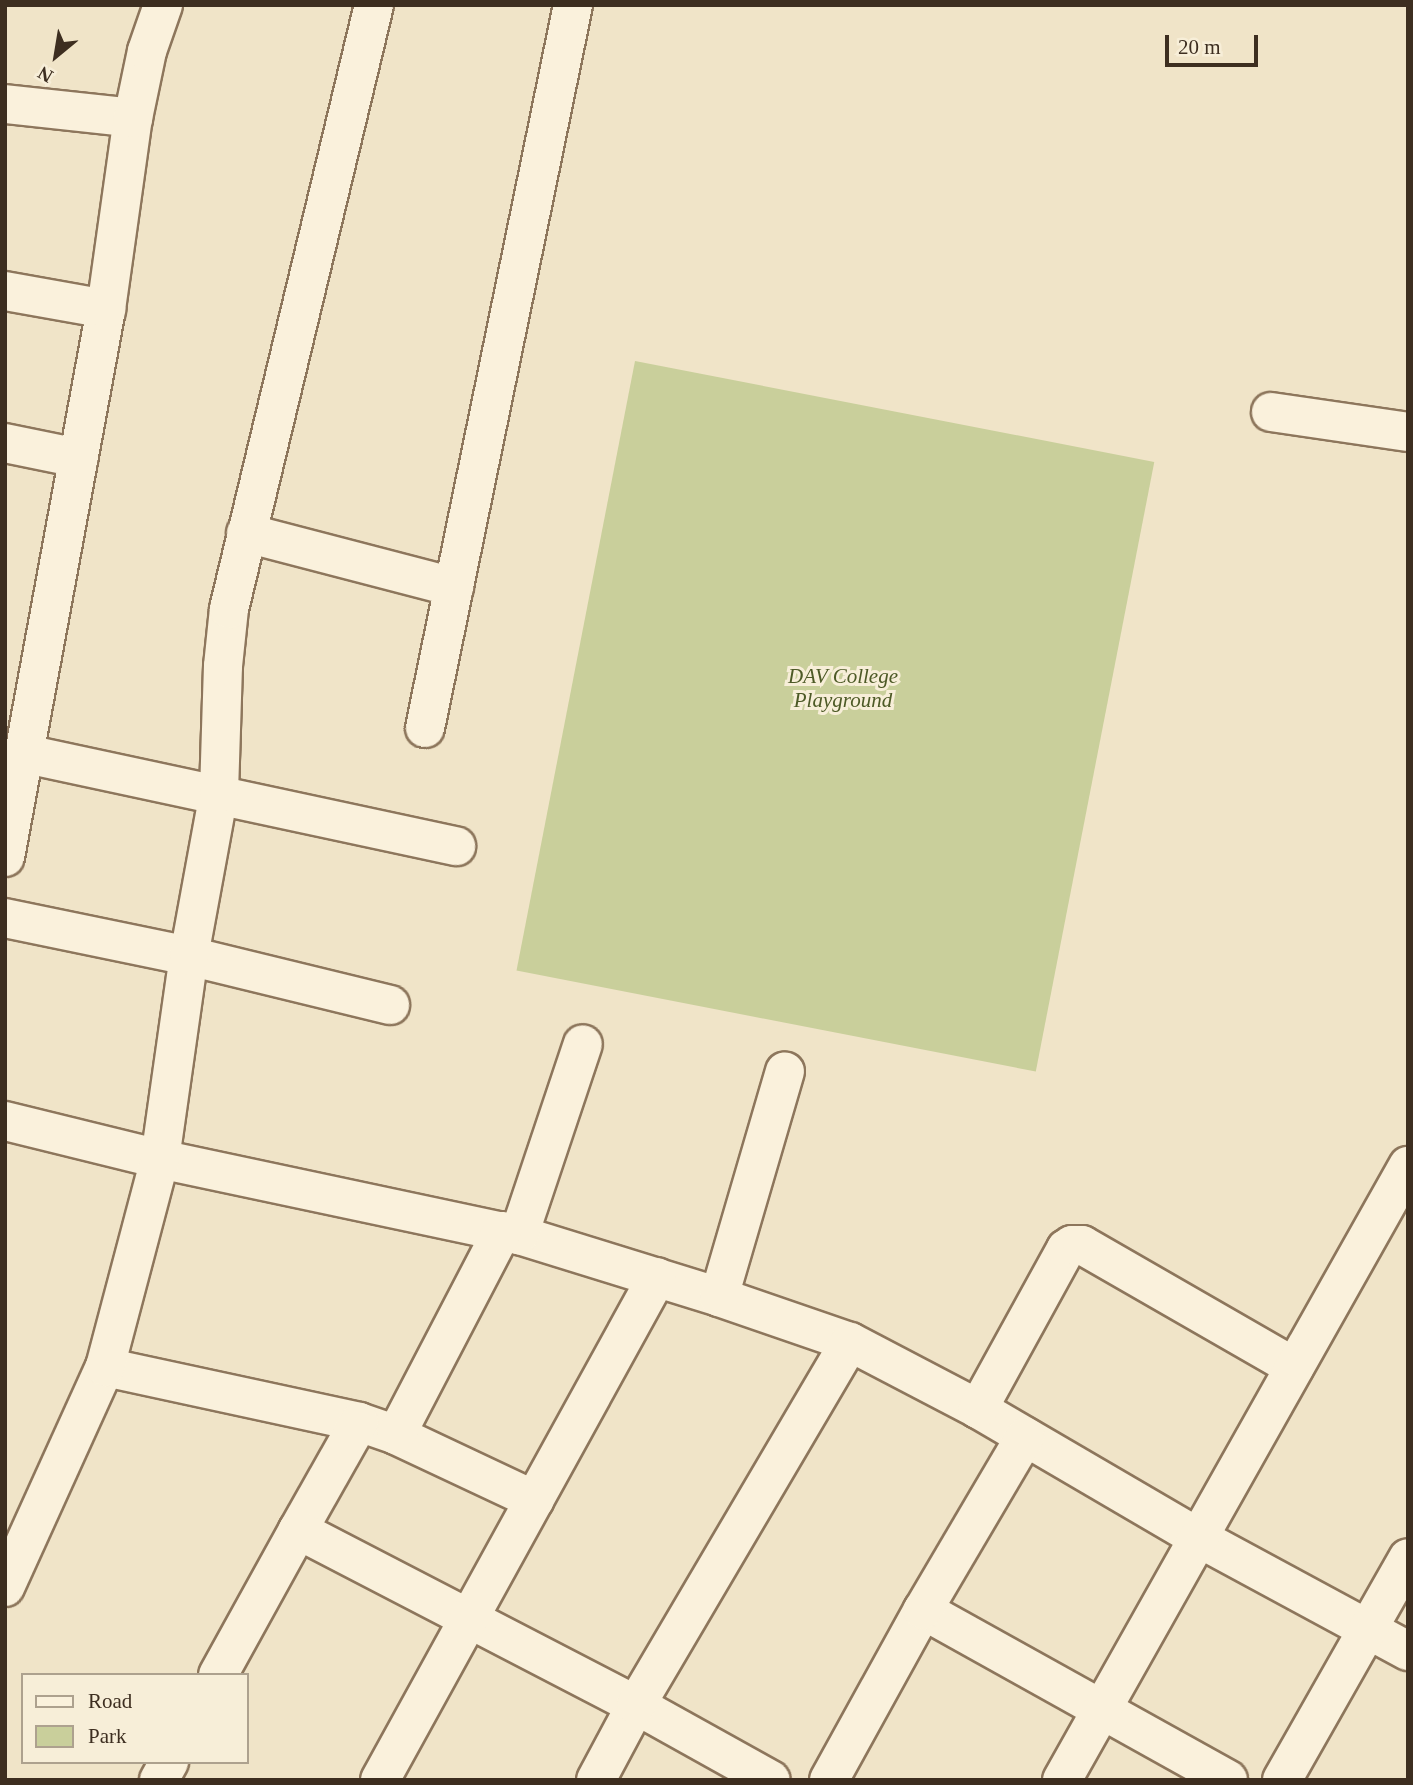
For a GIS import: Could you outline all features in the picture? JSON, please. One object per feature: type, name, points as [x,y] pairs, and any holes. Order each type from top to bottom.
[{"type":"street","points":[[5,857],[106,309],[133,118],[147,51],[163,5]]},
{"type":"street","points":[[5,1587],[18,1527],[104,1367],[160,1159],[189,956],[219,793],[223,666],[229,609],[374,5]]},
{"type":"street","points":[[425,728],[573,5]]},
{"type":"street","points":[[5,104],[133,118]]},
{"type":"street","points":[[5,291],[106,309]]},
{"type":"street","points":[[1270,412],[1408,432]]},
{"type":"street","points":[[5,443],[78,458]]},
{"type":"street","points":[[246,533],[454,587]]},
{"type":"street","points":[[26,754],[219,793],[456,846]]},
{"type":"street","points":[[5,919],[189,956],[390,1005]]},
{"type":"street","points":[[396,1435],[511,1233],[583,1044]]},
{"type":"street","points":[[719,1297],[785,1071]]},
{"type":"street","points":[[5,1121],[160,1159],[511,1233],[657,1277],[850,1342],[978,1409],[1199,1538],[1408,1651]]},
{"type":"street","points":[[1062,1780],[1294,1367],[1403,1184]]},
{"type":"street","points":[[978,1409],[1066,1249],[1072,1245],[1082,1245],[1294,1367]]},
{"type":"street","points":[[380,1780],[657,1277]]},
{"type":"street","points":[[596,1780],[636,1705],[850,1342]]},
{"type":"street","points":[[104,1367],[359,1422],[396,1435],[534,1500]]},
{"type":"street","points":[[219,1673],[359,1422]]},
{"type":"street","points":[[829,1780],[923,1610],[1025,1437]]},
{"type":"street","points":[[298,1530],[636,1705],[771,1780]]},
{"type":"street","points":[[1282,1780],[1408,1558]]},
{"type":"street","points":[[923,1610],[1227,1780]]},
{"type":"street","points":[[159,1780],[168,1764]]},
{"type":"green space","name":"DAV College Playground","points":[[635,361],[1154,462],[1036,1072],[517,971]]}]
